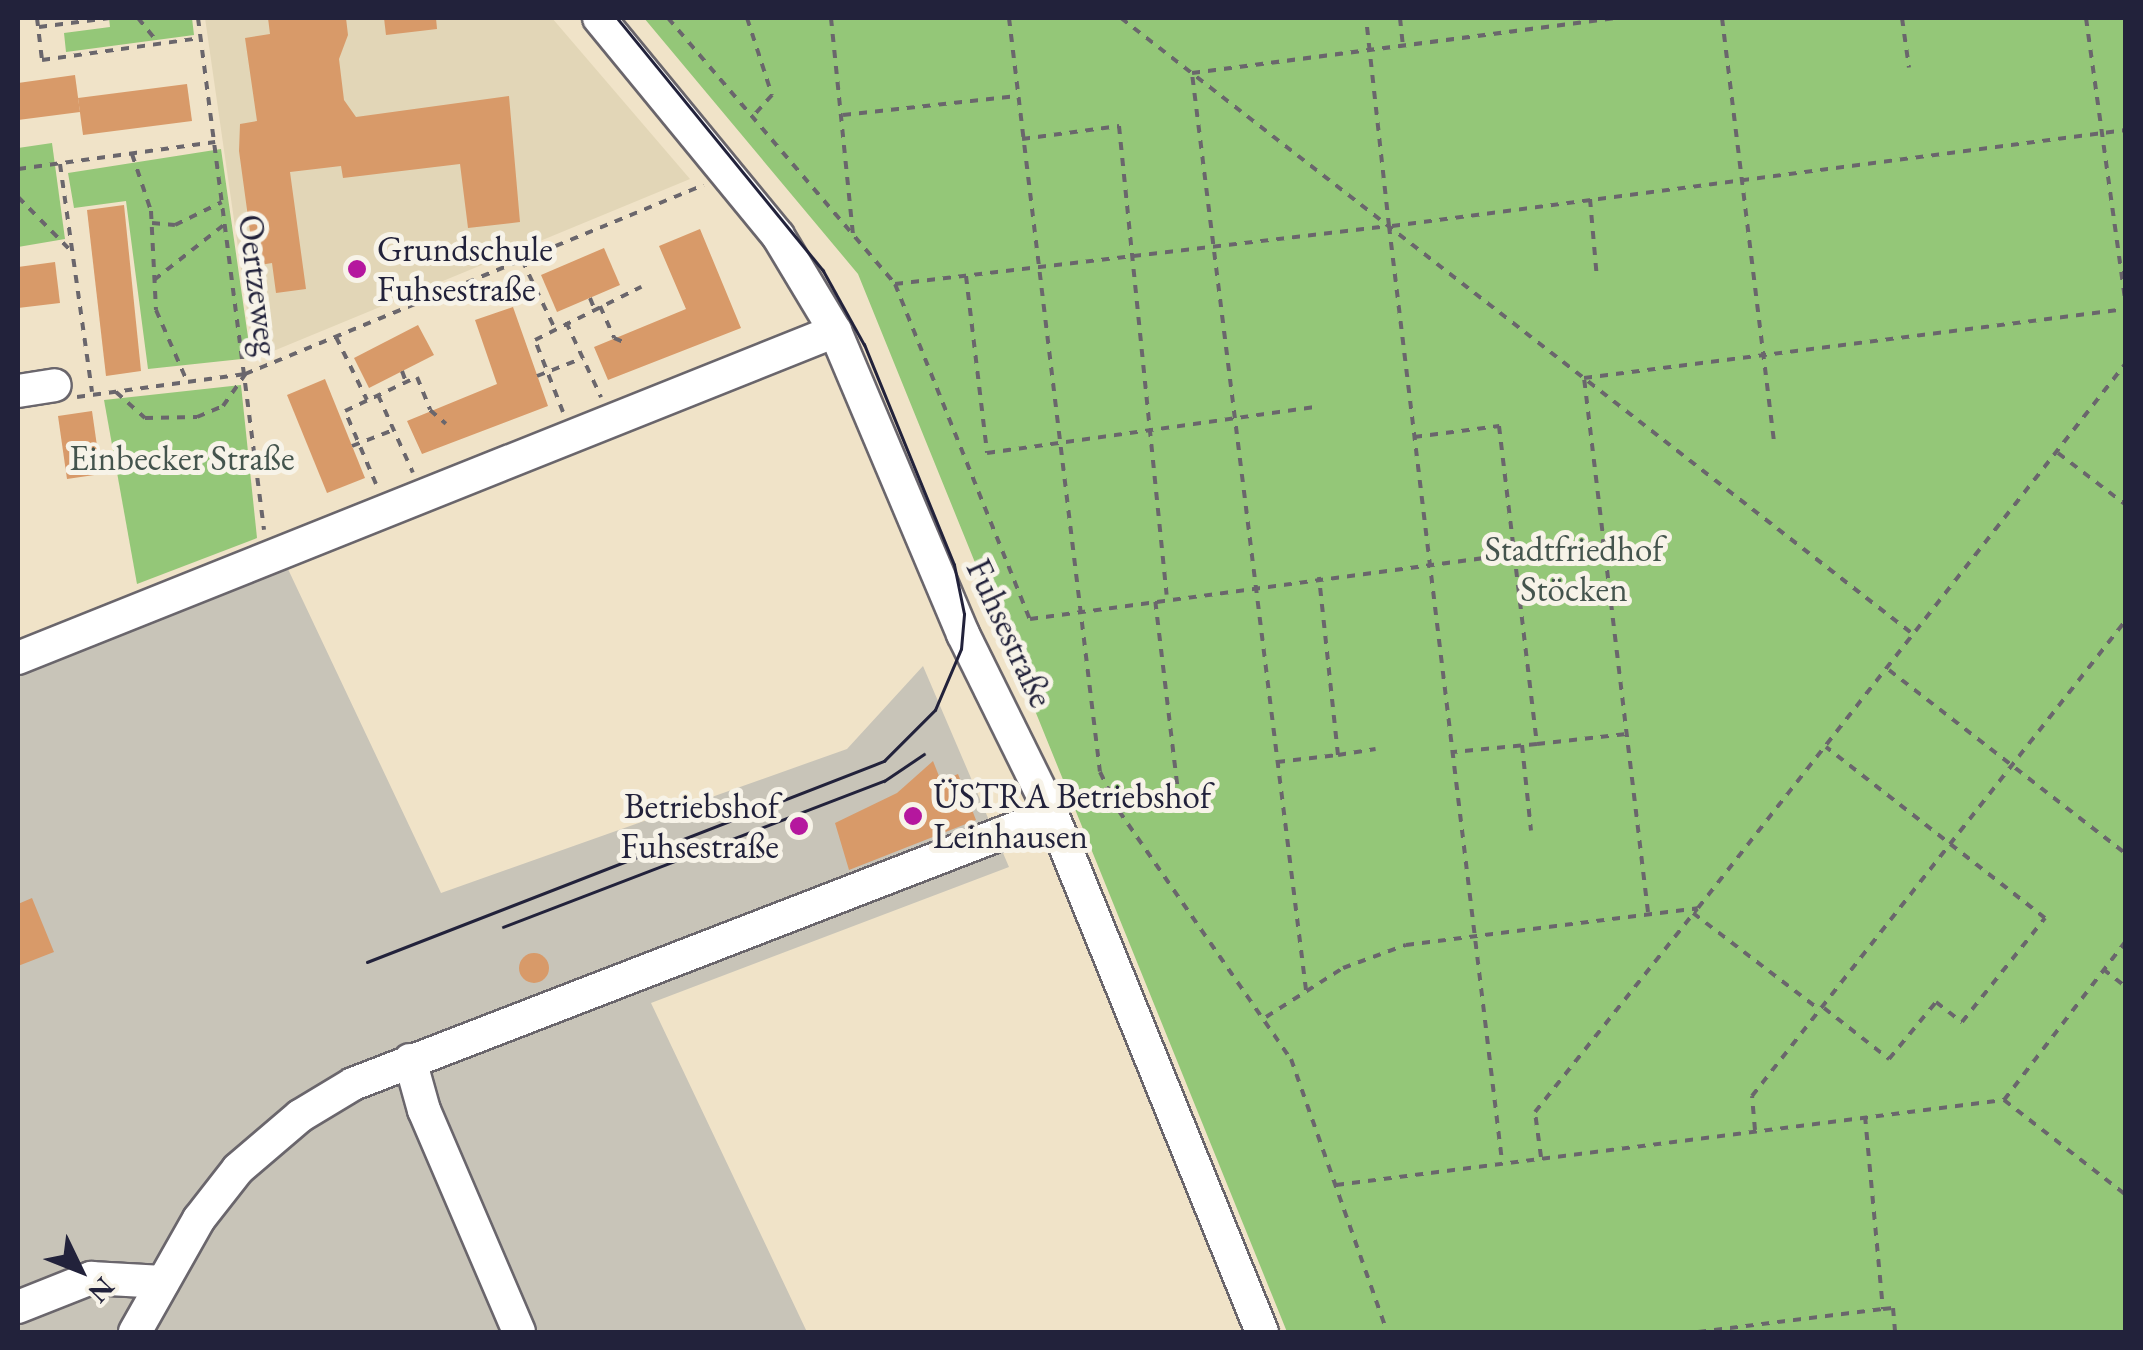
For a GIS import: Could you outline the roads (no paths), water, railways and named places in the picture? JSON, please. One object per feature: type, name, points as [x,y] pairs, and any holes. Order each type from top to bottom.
[{"type":"street","name":"Fuhsestraße","points":[[598,18],[778,236],[835,331],[963,634],[1052,814],[1262,1332]]},
{"type":"street","points":[[18,658],[835,331]]},
{"type":"street","points":[[18,391],[55,386]]},
{"type":"street","points":[[135,1332],[199,1220],[270,1140],[353,1084],[1052,814]]},
{"type":"street","points":[[410,1060],[424,1110],[520,1332]]},
{"type":"street","points":[[18,1307],[91,1278],[163,1282]]},
{"type":"tram line","points":[[367,962],[884,761],[935,710],[961,649],[964,614],[954,565],[864,345],[823,271],[617,18]]},
{"type":"tram line","points":[[503,927],[884,781],[924,754]]},
{"type":"place","name":"Grundschule Fuhsestraße","points":[[357,269]]},
{"type":"place","name":"ÜSTRA Betriebshof Leinhausen","points":[[913,816]]},
{"type":"place","name":"Betriebshof Fuhsestraße","points":[[799,826]]},
{"type":"park label","name":"Einbecker Straße","points":[[182,458]]},
{"type":"park label","name":"Stadtfriedhof Stöcken","points":[[1574,569]]}]
